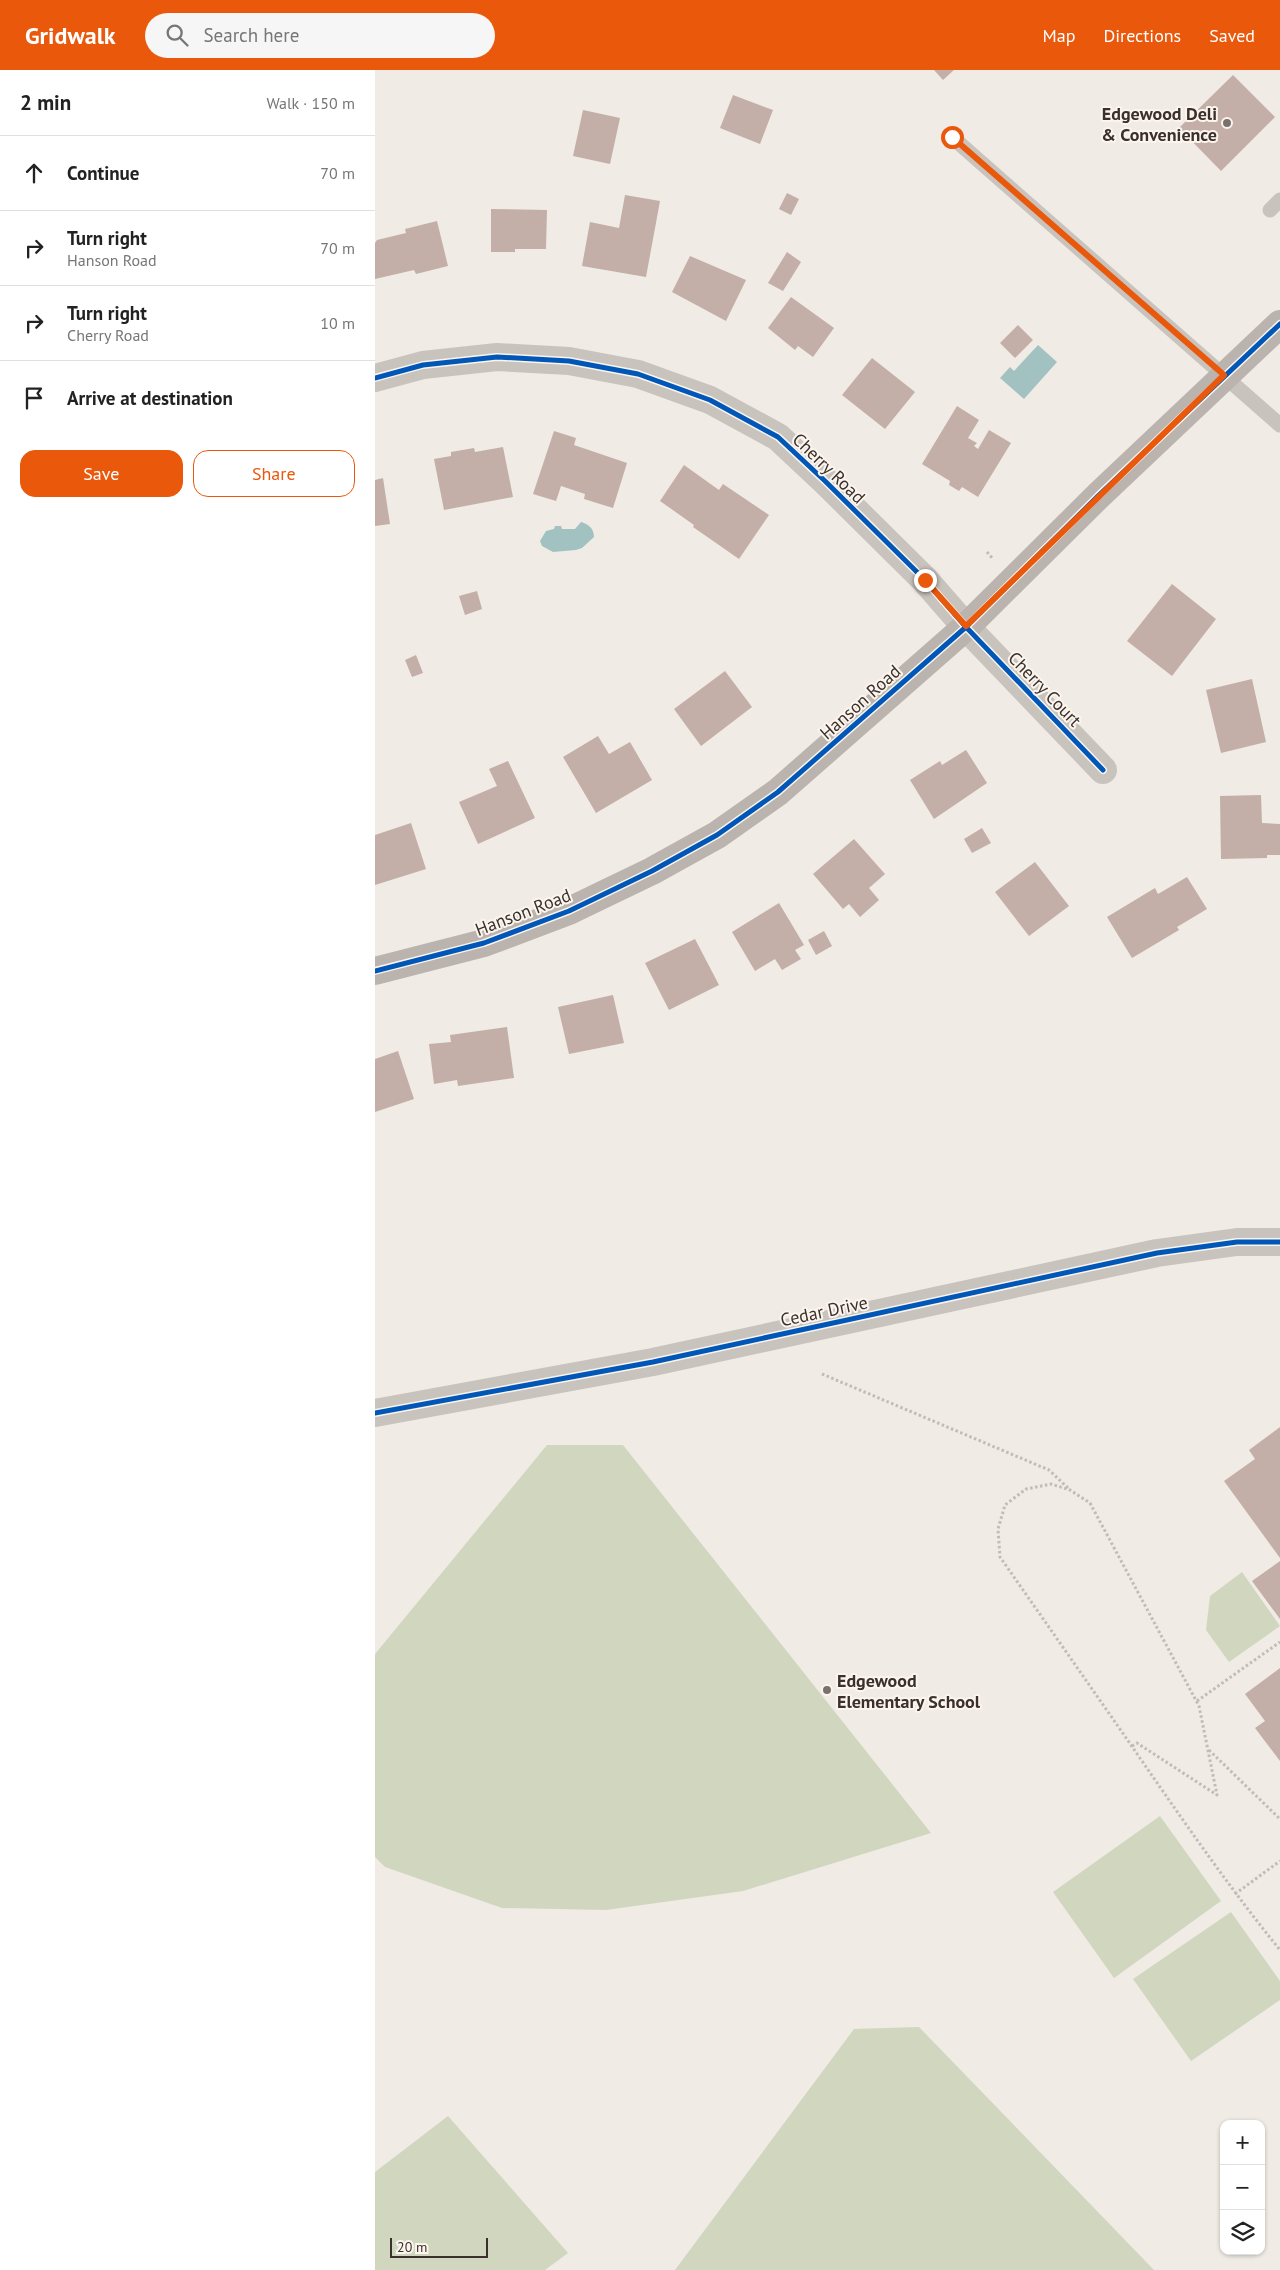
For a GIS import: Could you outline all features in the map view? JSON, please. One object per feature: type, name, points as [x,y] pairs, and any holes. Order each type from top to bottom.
[{"type":"street","name":"Hanson Road","points":[[375,971],[484,943],[569,911],[652,871],[717,835],[778,792],[966,626],[1224,375],[1280,324]]},
{"type":"street","name":"Cherry Road","points":[[375,378],[423,365],[497,357],[569,361],[638,374],[710,400],[777,437],[825,481],[925,580],[966,626]]},
{"type":"street","name":"Cherry Court","points":[[966,626],[1103,770]]},
{"type":"street","name":"Cedar Drive","points":[[375,1413],[653,1362],[1157,1253],[1237,1242],[1280,1242]]},
{"type":"lane","points":[[952,137],[1280,425]]},
{"type":"path","points":[[822,1374],[1049,1470],[1070,1490],[1090,1504],[1197,1701],[1217,1794],[1137,1743],[1132,1746]]},
{"type":"path","points":[[1070,1490],[1051,1484],[1026,1490],[1005,1505],[998,1529],[1000,1557],[1235,1894],[1280,1950]]},
{"type":"path","points":[[1197,1701],[1280,1642]]},
{"type":"path","points":[[1208,1749],[1280,1819]]},
{"type":"path","points":[[1235,1894],[1280,1861]]},
{"type":"green space","points":[[547,1445],[623,1445],[931,1833],[743,1891],[606,1910],[502,1908],[385,1867],[375,1857],[375,1654]]},
{"type":"green space","points":[[1242,1572],[1280,1626],[1229,1662],[1206,1630],[1210,1596]]},
{"type":"green space","points":[[1160,1816],[1221,1901],[1114,1978],[1053,1892]]},
{"type":"green space","points":[[1231,1912],[1280,1981],[1280,2000],[1191,2061],[1133,1979]]},
{"type":"green space","points":[[919,2027],[1154,2270],[675,2270],[854,2029]]},
{"type":"green space","points":[[448,2116],[568,2253],[545,2270],[375,2270],[375,2172]]},
{"type":"water","points":[[1038,345],[1057,362],[1024,399],[1000,378],[1010,367],[1014,371]]},
{"type":"water","points":[[581,522],[590,527],[594,537],[582,548],[553,552],[542,546],[540,541],[546,531],[554,529],[555,526],[561,526],[562,529],[575,529]]},
{"type":"building","points":[[934,70],[954,70],[943,80]]},
{"type":"building","name":"Edgewood Deli & Convenience","points":[[1233,75],[1275,117],[1221,171],[1179,128]]},
{"type":"building","points":[[733,95],[773,110],[760,144],[720,128]]},
{"type":"building","points":[[583,110],[620,118],[610,164],[573,156]]},
{"type":"building","points":[[787,193],[799,199],[791,215],[779,209]]},
{"type":"building","points":[[625,195],[660,201],[646,277],[582,266],[590,222],[619,228]]},
{"type":"building","points":[[491,209],[547,210],[546,249],[515,249],[515,252],[491,252]]},
{"type":"building","points":[[437,221],[448,266],[416,274],[414,270],[375,279],[375,243],[377,240],[406,233],[405,229]]},
{"type":"building","points":[[787,252],[801,262],[783,291],[768,283]]},
{"type":"building","points":[[690,256],[746,280],[726,321],[672,292]]},
{"type":"building","points":[[791,297],[834,328],[813,357],[798,346],[795,350],[768,328]]},
{"type":"building","points":[[1018,325],[1033,340],[1015,358],[1000,343]]},
{"type":"building","points":[[872,358],[915,392],[885,429],[842,395]]},
{"type":"building","points":[[957,406],[979,420],[968,438],[977,443],[974,446],[978,449],[989,430],[1011,443],[978,497],[962,487],[959,491],[949,485],[950,481],[922,464]]},
{"type":"building","points":[[554,431],[576,438],[574,445],[627,463],[613,508],[584,499],[585,494],[561,486],[556,501],[533,494]]},
{"type":"building","points":[[503,447],[513,497],[444,510],[434,459],[451,456],[451,452],[474,448],[475,452]]},
{"type":"building","points":[[684,465],[719,490],[723,484],[769,515],[739,559],[660,501]]},
{"type":"building","points":[[383,478],[390,524],[375,526],[375,480]]},
{"type":"building","points":[[1172,584],[1216,619],[1172,676],[1127,641]]},
{"type":"building","points":[[477,591],[482,609],[465,615],[459,596]]},
{"type":"building","points":[[416,655],[423,673],[412,677],[405,660]]},
{"type":"building","points":[[725,671],[752,707],[701,746],[674,709]]},
{"type":"building","points":[[1252,679],[1266,742],[1221,753],[1206,690]]},
{"type":"building","points":[[598,736],[609,754],[630,742],[652,780],[596,813],[563,757]]},
{"type":"building","points":[[966,750],[987,783],[934,819],[910,780],[940,761],[942,765]]},
{"type":"building","points":[[508,761],[535,818],[478,844],[459,802],[497,786],[489,769]]},
{"type":"building","points":[[1261,795],[1262,823],[1280,824],[1280,855],[1267,855],[1267,858],[1221,859],[1220,796]]},
{"type":"building","points":[[411,823],[426,869],[375,885],[375,835]]},
{"type":"building","points":[[982,828],[991,843],[972,853],[964,839]]},
{"type":"building","points":[[854,839],[885,874],[869,888],[879,900],[860,917],[849,904],[843,909],[813,874]]},
{"type":"building","points":[[1035,862],[1069,906],[1029,936],[995,892]]},
{"type":"building","points":[[1187,877],[1207,909],[1177,927],[1179,930],[1132,958],[1107,917],[1155,888],[1158,894]]},
{"type":"building","points":[[779,903],[804,945],[795,950],[801,959],[782,970],[775,959],[755,971],[732,932]]},
{"type":"building","points":[[824,931],[832,946],[816,955],[808,940]]},
{"type":"building","points":[[695,939],[719,985],[669,1010],[645,963]]},
{"type":"building","points":[[613,995],[624,1043],[569,1054],[558,1007]]},
{"type":"building","points":[[507,1027],[514,1078],[458,1086],[457,1080],[434,1084],[429,1044],[451,1042],[450,1035]]},
{"type":"building","points":[[398,1051],[414,1099],[375,1112],[375,1059]]},
{"type":"building","points":[[1280,1427],[1280,1558],[1224,1481],[1255,1459],[1249,1450]]},
{"type":"building","points":[[1280,1561],[1280,1619],[1252,1581]]},
{"type":"building","points":[[1280,1668],[1280,1761],[1255,1728],[1265,1721],[1245,1694]]},
{"type":"cycle path","points":[[375,971],[484,943],[569,911],[652,871],[717,835],[778,792],[966,627],[1098,496],[1280,324]]},
{"type":"cycle path","points":[[375,378],[423,365],[497,357],[569,361],[638,374],[710,400],[778,437],[825,481],[925,580],[966,627],[1103,770]]},
{"type":"cycle path","points":[[375,1413],[653,1362],[1157,1253],[1237,1242],[1280,1242]]},
{"type":"place","name":"Edgewood Deli & Convenience","points":[[1227,123]]},
{"type":"place","name":"Edgewood Elementary School","points":[[827,1690]]},
{"type":"route","points":[[925,580],[966,626],[1224,375],[952,137]]}]
